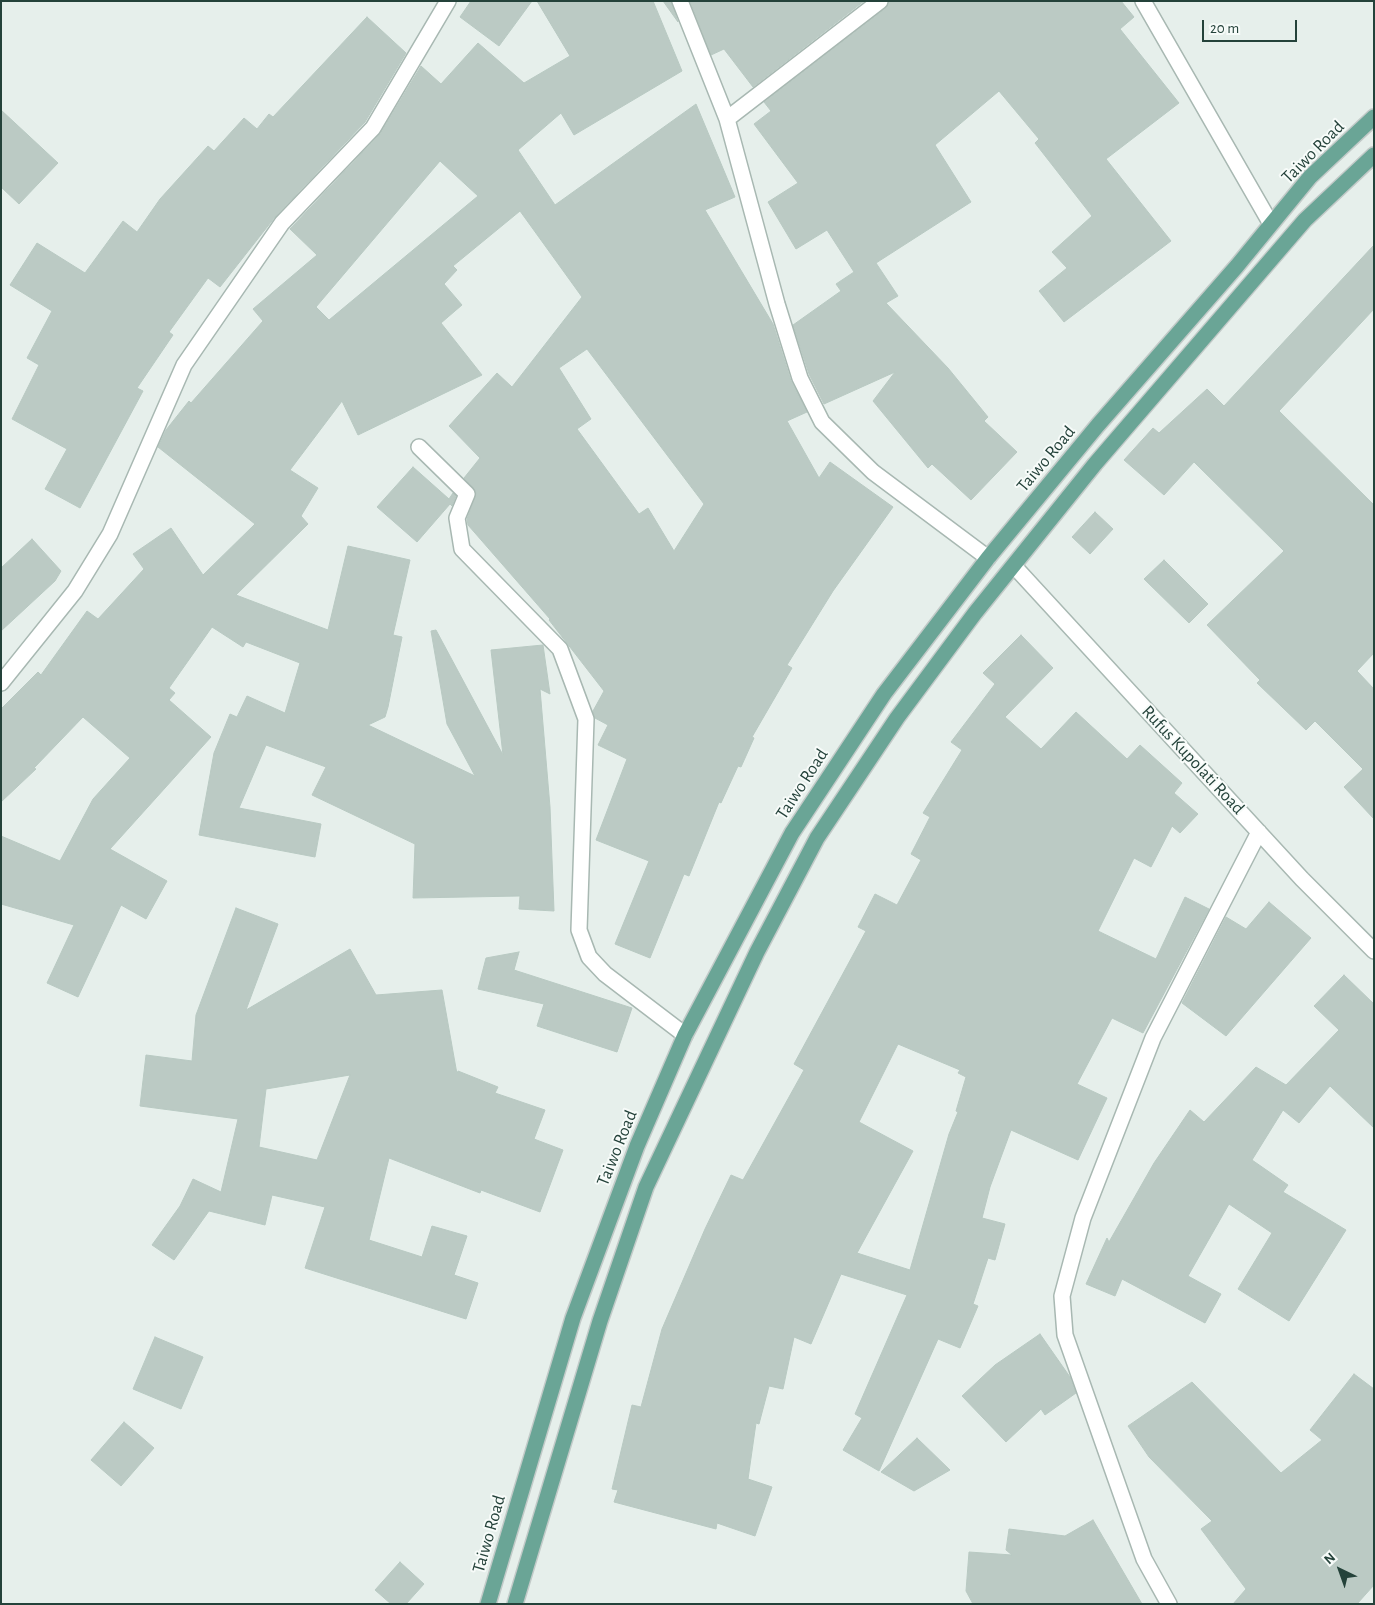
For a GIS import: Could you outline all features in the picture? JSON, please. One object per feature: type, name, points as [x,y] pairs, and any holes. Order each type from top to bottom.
[{"type":"main road","name":"Taiwo Road","points":[[488,1604],[573,1318],[637,1146],[684,1035],[792,833],[884,694],[988,558],[1098,425],[1310,177],[1374,117]]},
{"type":"main road","points":[[515,1604],[600,1320],[646,1187],[757,952],[817,838],[896,718],[975,613],[1095,464],[1292,235],[1374,155]]},
{"type":"street","points":[[1,683],[75,590],[110,534],[184,365],[282,223],[373,128],[448,1]]},
{"type":"street","points":[[680,1],[727,119],[777,304],[798,369],[822,422],[872,472],[988,558]]},
{"type":"street","points":[[727,119],[880,1]]},
{"type":"street","points":[[1143,1],[1271,224]]},
{"type":"street","points":[[419,447],[467,494],[458,518],[462,548],[560,649],[586,719],[579,930],[589,957],[605,974],[684,1035]]},
{"type":"street","name":"Rufus Kupolati Road","points":[[1014,566],[1259,832],[1374,951]]},
{"type":"street","points":[[1169,1604],[1144,1558],[1068,1344],[1065,1335],[1062,1296],[1083,1218],[1153,1038],[1259,832]]},
{"type":"building","points":[[471,1],[532,1],[499,46],[460,17]]},
{"type":"building","points":[[537,1],[653,1],[682,71],[574,135],[561,113],[518,150],[555,205],[696,104],[735,197],[705,210],[773,324],[791,381],[807,412],[787,421],[819,478],[830,462],[893,507],[833,591],[787,665],[792,668],[752,737],[754,738],[741,767],[738,766],[721,803],[719,802],[689,876],[684,874],[650,958],[615,944],[649,861],[596,840],[627,759],[598,745],[608,725],[595,718],[593,711],[604,691],[550,619],[468,525],[467,519],[476,493],[464,478],[480,458],[449,426],[497,373],[512,387],[582,297],[520,211],[453,266],[457,270],[444,284],[462,305],[441,323],[482,375],[358,435],[342,401],[290,470],[318,488],[301,516],[308,524],[236,595],[328,630],[348,546],[410,560],[393,635],[402,637],[388,707],[385,717],[368,725],[475,776],[447,724],[431,631],[436,630],[503,755],[491,650],[543,645],[550,694],[540,689],[550,807],[554,911],[519,909],[520,896],[413,898],[415,844],[312,795],[326,767],[266,745],[239,808],[321,824],[315,857],[199,835],[214,753],[230,714],[237,717],[247,696],[285,713],[300,663],[246,642],[243,647],[212,627],[169,688],[175,693],[169,700],[211,737],[110,849],[167,881],[146,919],[121,905],[78,997],[47,983],[74,925],[1,904],[1,836],[60,861],[93,799],[130,758],[83,717],[34,768],[36,769],[1,802],[1,709],[38,672],[41,675],[87,611],[98,619],[144,569],[133,554],[171,528],[203,575],[255,524],[158,447],[166,430],[189,401],[191,403],[263,321],[253,309],[317,255],[290,229],[380,134],[421,66],[441,84],[478,43],[524,83],[570,56]],"holes":[[[440,161],[478,196],[329,320],[316,307]],[[587,349],[704,504],[674,551],[648,508],[639,514],[577,429],[591,419],[559,368]]]},
{"type":"building","points":[[663,1],[671,1],[678,22]]},
{"type":"building","points":[[690,1],[864,1],[753,87],[724,49],[711,55]]},
{"type":"building","points":[[889,1],[1121,1],[1134,17],[1120,29],[1179,103],[1106,159],[1171,241],[1064,322],[1039,291],[1067,268],[1052,252],[1092,216],[1035,143],[1039,139],[999,91],[935,145],[971,202],[876,263],[898,296],[886,303],[948,368],[988,417],[984,421],[1017,452],[971,500],[932,464],[928,468],[873,401],[895,372],[824,404],[809,374],[793,325],[841,291],[836,284],[854,272],[827,230],[796,249],[768,202],[798,183],[754,124],[771,111],[764,102],[886,8]]},
{"type":"building","points":[[367,17],[406,53],[365,122],[275,217],[220,287],[208,278],[169,332],[173,335],[137,388],[143,391],[80,508],[45,489],[67,449],[12,419],[39,365],[27,358],[52,311],[10,285],[37,243],[85,273],[123,221],[137,232],[160,199],[208,146],[214,151],[244,118],[257,129],[269,114],[273,117]]},
{"type":"building","points":[[1,110],[58,163],[19,204],[1,187]]},
{"type":"building","points":[[1374,245],[1374,309],[1279,411],[1374,505],[1374,653],[1357,671],[1374,689],[1374,819],[1344,787],[1363,769],[1315,721],[1306,730],[1257,683],[1260,680],[1207,625],[1284,551],[1194,462],[1164,495],[1124,460],[1153,428],[1159,433],[1207,389],[1224,406]]},
{"type":"building","points":[[413,467],[449,499],[453,493],[456,496],[452,506],[450,504],[417,542],[377,507]]},
{"type":"building","points":[[1095,512],[1113,529],[1090,554],[1072,537]]},
{"type":"building","points":[[32,539],[61,571],[55,581],[1,631],[1,568]]},
{"type":"building","points":[[1164,560],[1208,604],[1189,623],[1144,579]]},
{"type":"building","points":[[1021,635],[1053,668],[1005,717],[1041,749],[1076,712],[1127,759],[1140,745],[1182,783],[1174,793],[1198,814],[1180,833],[1172,826],[1151,867],[1134,858],[1098,931],[1156,959],[1185,897],[1209,909],[1143,1033],[1112,1018],[1077,1084],[1107,1098],[1078,1160],[1011,1130],[990,1187],[982,1218],[1005,1224],[995,1260],[988,1258],[973,1304],[978,1306],[960,1348],[938,1339],[879,1471],[843,1450],[862,1418],[855,1414],[907,1295],[841,1274],[811,1344],[794,1337],[783,1389],[769,1386],[759,1424],[756,1423],[748,1479],[772,1487],[755,1536],[717,1523],[716,1529],[614,1502],[618,1490],[612,1489],[632,1405],[641,1407],[662,1329],[705,1229],[731,1175],[743,1180],[804,1070],[794,1064],[866,931],[858,927],[875,894],[897,905],[921,860],[911,854],[930,817],[923,813],[962,750],[951,742],[995,684],[983,673]],"holes":[[[898,1044],[960,1070],[958,1073],[966,1077],[956,1111],[958,1112],[949,1134],[910,1270],[857,1253],[913,1151],[859,1122]]]},
{"type":"building","points":[[1269,902],[1311,938],[1226,1036],[1182,1003],[1226,917],[1246,929]]},
{"type":"building","points":[[236,908],[278,924],[246,1010],[350,949],[376,995],[442,990],[457,1074],[458,1071],[498,1087],[495,1093],[545,1110],[534,1139],[563,1150],[540,1212],[481,1190],[480,1193],[389,1158],[369,1240],[422,1257],[432,1226],[467,1236],[454,1275],[478,1283],[466,1319],[305,1268],[325,1207],[272,1195],[265,1225],[209,1211],[174,1260],[152,1245],[180,1206],[193,1179],[221,1192],[238,1119],[140,1106],[146,1055],[192,1061],[196,1015]],"holes":[[[350,1075],[317,1160],[259,1147],[266,1089]]]},
{"type":"building","points":[[519,952],[514,970],[632,1008],[617,1052],[537,1026],[544,1004],[478,989],[486,958]]},
{"type":"building","points":[[1344,975],[1374,1004],[1374,1128],[1330,1086],[1299,1123],[1283,1110],[1252,1160],[1288,1185],[1283,1192],[1346,1230],[1289,1321],[1238,1289],[1272,1233],[1229,1204],[1188,1276],[1221,1294],[1205,1323],[1122,1279],[1115,1296],[1086,1284],[1107,1238],[1109,1242],[1154,1163],[1190,1110],[1204,1122],[1256,1067],[1286,1085],[1339,1030],[1314,1006]]},
{"type":"building","points":[[1040,1334],[1070,1377],[1076,1393],[1045,1415],[1041,1409],[1006,1442],[962,1396],[995,1365]]},
{"type":"building","points":[[155,1337],[203,1357],[181,1409],[133,1389]]},
{"type":"building","points":[[1354,1374],[1374,1389],[1374,1585],[1357,1604],[1233,1604],[1246,1589],[1201,1529],[1212,1521],[1149,1457],[1128,1426],[1192,1382],[1281,1473],[1322,1440],[1310,1430]]},
{"type":"building","points":[[124,1422],[154,1448],[121,1486],[91,1460]]},
{"type":"building","points":[[917,1438],[950,1470],[914,1491],[881,1472]]},
{"type":"building","points":[[1093,1520],[1142,1604],[973,1604],[966,1591],[969,1552],[1012,1555],[1006,1550],[1009,1529],[1065,1536]]},
{"type":"building","points":[[400,1562],[424,1584],[406,1604],[391,1604],[375,1590]]}]
